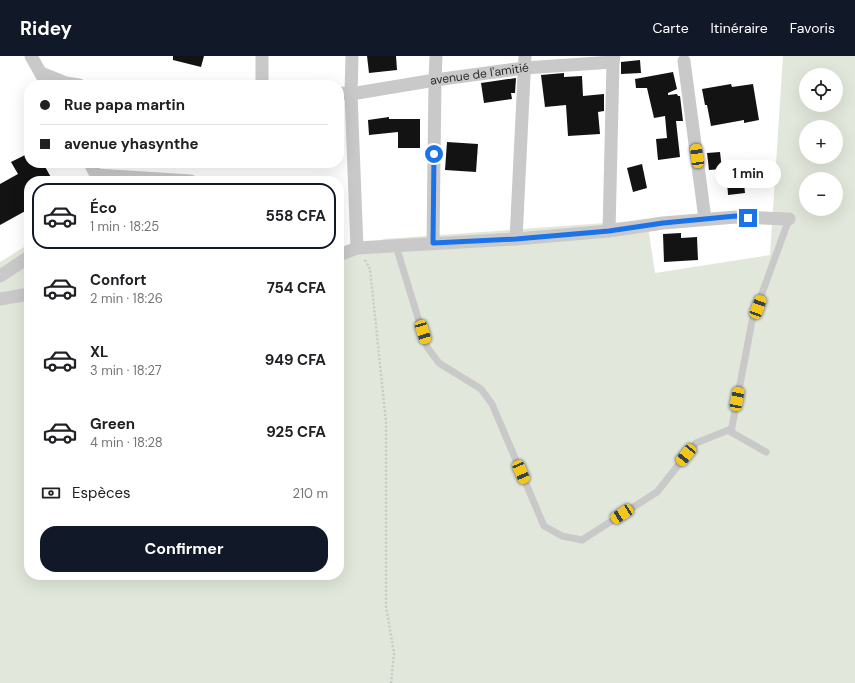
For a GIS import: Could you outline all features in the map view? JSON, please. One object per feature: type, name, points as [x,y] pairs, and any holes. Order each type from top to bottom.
[{"type":"street","points":[[31,56],[44,80]]},
{"type":"street","points":[[262,56],[262,80]]},
{"type":"street","points":[[352,56],[345,94],[358,248]]},
{"type":"street","points":[[433,243],[434,80],[436,56]]},
{"type":"street","points":[[609,231],[614,59]]},
{"type":"street","name":"avenue de l'amitié","points":[[345,94],[434,80],[524,62],[614,59]]},
{"type":"street","points":[[684,61],[706,219]]},
{"type":"street","points":[[516,239],[524,62]]},
{"type":"street","points":[[41,73],[58,80]]},
{"type":"street","points":[[344,253],[358,248],[516,239],[609,231],[663,223],[736,216],[789,219]]},
{"type":"street","points":[[0,276],[24,260]]},
{"type":"street","points":[[0,299],[24,295]]},
{"type":"lane","points":[[731,430],[752,321],[789,219]]},
{"type":"lane","points":[[396,246],[427,347],[439,363],[481,389],[492,404],[544,526],[562,536],[582,540],[657,492],[696,443],[731,430]]},
{"type":"lane","points":[[731,430],[731,432],[766,452]]},
{"type":"path","points":[[358,248],[370,269],[386,422],[386,606],[394,653],[391,683]]},
{"type":"shaded area","points":[[783,56],[855,56],[855,683],[0,683],[0,262],[24,247],[24,580],[344,580],[344,254],[384,239],[647,220],[655,273],[770,255]]},
{"type":"building","points":[[173,56],[204,56],[201,67],[173,60]]},
{"type":"building","points":[[367,56],[396,56],[397,70],[369,73]]},
{"type":"building","points":[[640,60],[641,73],[621,74],[621,62]]},
{"type":"building","points":[[673,72],[677,89],[668,93],[668,95],[677,94],[680,96],[683,121],[676,121],[680,157],[658,160],[656,139],[667,138],[665,116],[654,118],[647,88],[636,88],[635,79]]},
{"type":"building","points":[[564,73],[564,77],[582,76],[583,96],[604,94],[604,111],[598,112],[600,134],[568,136],[566,105],[545,107],[541,75]]},
{"type":"building","points":[[516,78],[515,93],[511,93],[512,99],[484,103],[481,83]]},
{"type":"building","points":[[731,84],[732,87],[753,84],[759,120],[744,123],[744,120],[711,126],[702,89]]},
{"type":"building","points":[[389,117],[389,119],[420,119],[420,148],[398,148],[398,132],[369,135],[368,120]]},
{"type":"building","points":[[447,142],[478,144],[476,172],[445,170]]},
{"type":"building","points":[[720,152],[722,169],[709,170],[707,153]]},
{"type":"building","points":[[24,156],[24,168],[46,168],[50,176],[24,176],[24,212],[0,225],[0,184],[18,174],[11,162]]},
{"type":"building","points":[[642,164],[647,188],[633,192],[627,168]]},
{"type":"building","points":[[742,165],[745,193],[728,195],[726,166]]},
{"type":"building","points":[[681,233],[681,238],[697,237],[698,260],[664,262],[663,234]]},
{"type":"route","points":[[434,154],[433,243],[516,239],[609,231],[663,223],[736,216],[748,218]]}]
